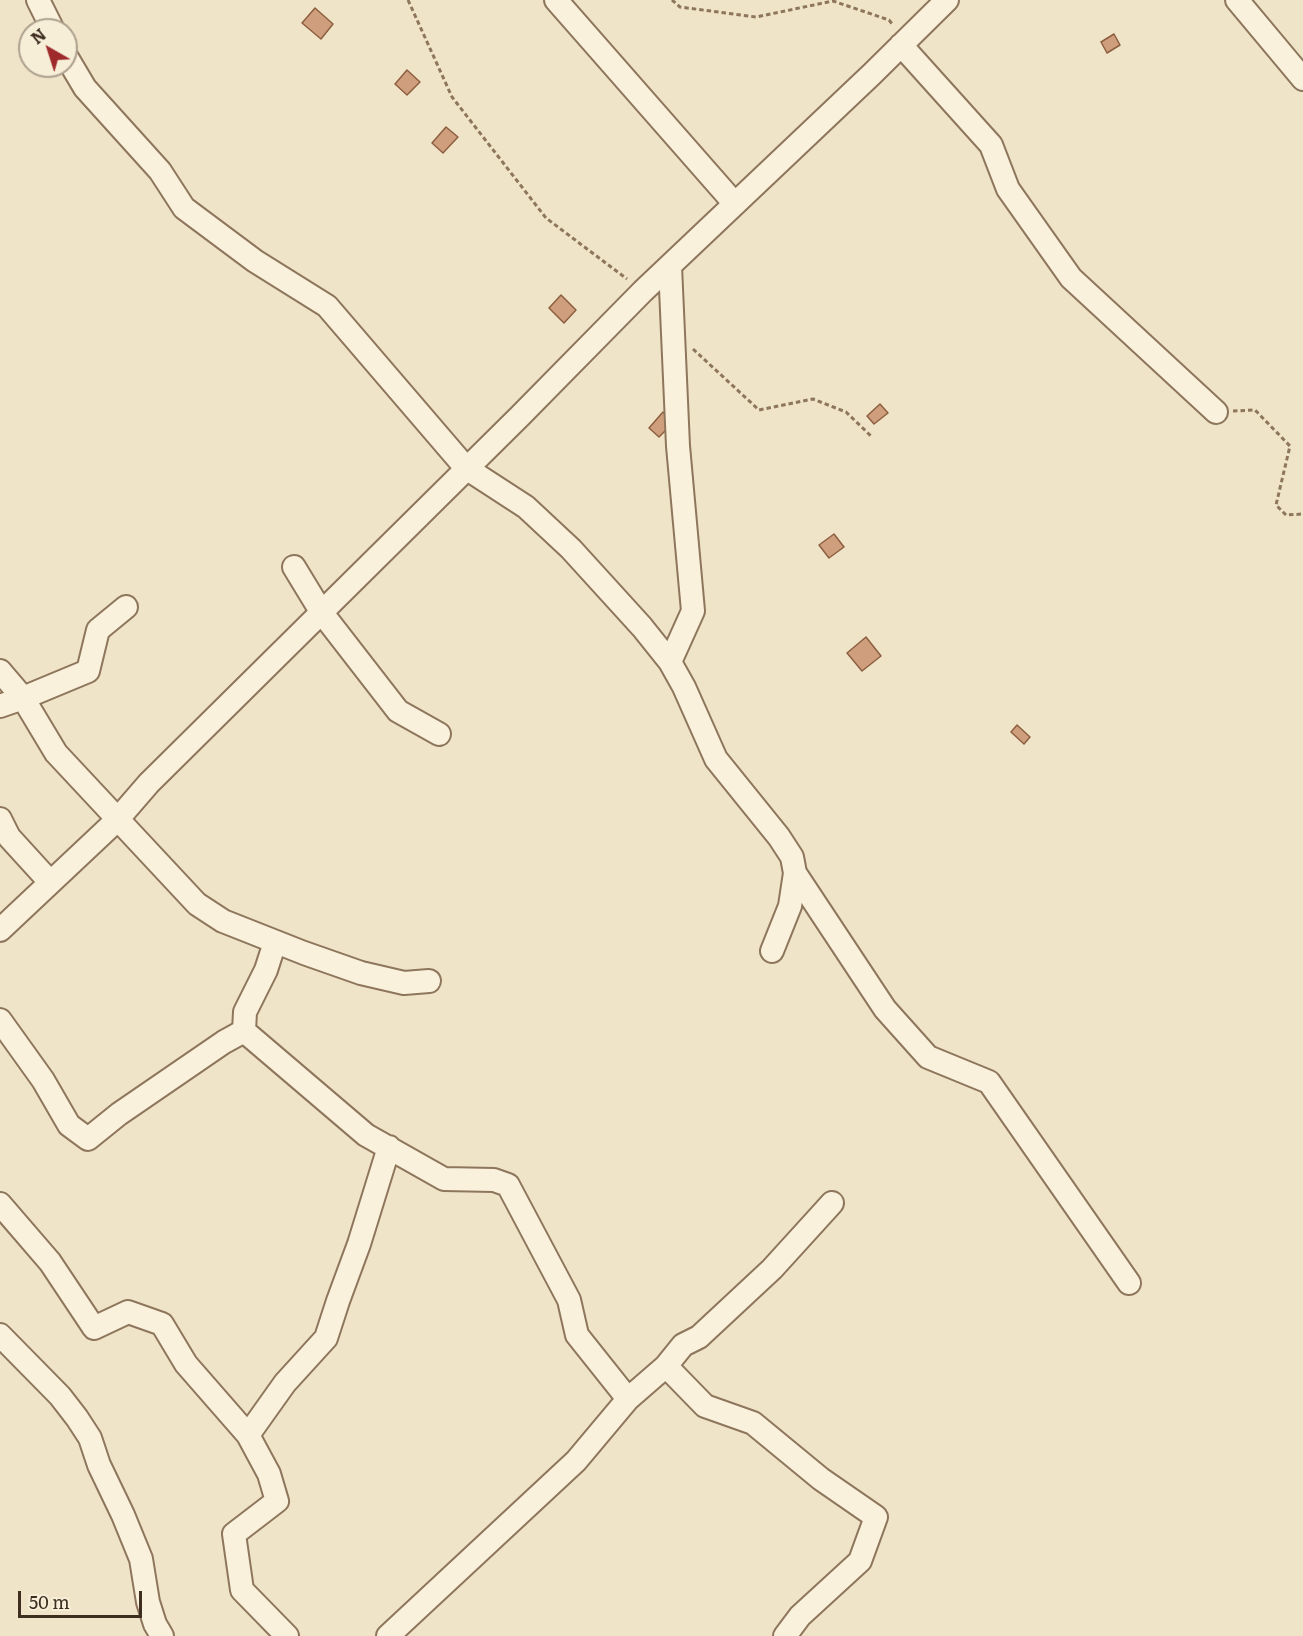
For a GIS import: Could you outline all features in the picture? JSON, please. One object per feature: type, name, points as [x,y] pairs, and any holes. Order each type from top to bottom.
[{"type":"street","points":[[38,0],[47,18]]},
{"type":"street","points":[[556,0],[735,204]]},
{"type":"street","points":[[2,923],[117,820],[149,783],[322,613],[642,291],[947,0]]},
{"type":"street","points":[[1237,0],[1303,79]]},
{"type":"street","points":[[904,42],[991,145],[1008,189],[1071,278],[1216,411]]},
{"type":"street","points":[[78,76],[85,88],[160,171],[184,208],[255,261],[327,306],[466,468],[526,507],[571,549],[642,627],[670,662],[684,687],[716,759],[779,837],[792,857],[795,873],[790,906],[772,951]]},
{"type":"street","points":[[670,266],[678,446],[693,611],[670,662]]},
{"type":"street","points":[[294,567],[322,613],[398,711],[438,734]]},
{"type":"street","points":[[0,706],[88,671],[98,630],[126,607]]},
{"type":"street","points":[[0,671],[23,698],[56,753],[197,904],[223,921],[361,973],[404,983],[429,981]]},
{"type":"street","points":[[0,819],[9,837],[50,882]]},
{"type":"street","points":[[795,873],[885,1009],[928,1057],[988,1083],[1129,1283]]},
{"type":"street","points":[[244,1031],[245,1012],[266,969],[275,942]]},
{"type":"street","points":[[0,1020],[43,1080],[69,1125],[88,1139],[119,1114],[224,1042],[244,1031]]},
{"type":"street","points":[[244,1031],[366,1135],[444,1179],[494,1180],[508,1185],[569,1300],[577,1335],[628,1399]]},
{"type":"street","points":[[248,1435],[285,1383],[326,1338],[389,1148]]},
{"type":"street","points":[[392,1635],[576,1461],[628,1399],[666,1366],[682,1345],[699,1338],[772,1269],[832,1203]]},
{"type":"street","points":[[0,1204],[50,1262],[93,1328],[128,1312],[162,1324],[186,1364],[248,1435],[269,1474],[278,1501],[234,1534],[242,1590],[287,1636]]},
{"type":"street","points":[[0,1335],[60,1396],[90,1438],[99,1465],[141,1559],[148,1602],[155,1624],[162,1636]]},
{"type":"street","points":[[666,1366],[705,1406],[753,1423],[821,1479],[876,1516],[860,1562],[800,1616],[785,1636]]},
{"type":"path","points":[[408,0],[453,97],[546,218],[642,291]]},
{"type":"path","points":[[672,0],[680,7],[756,17],[833,1],[889,20],[904,42]]},
{"type":"path","points":[[673,330],[715,372],[759,410],[813,399],[846,412],[872,437]]},
{"type":"path","points":[[1216,411],[1255,410],[1290,446],[1276,505],[1286,514],[1303,514]]},
{"type":"building","points":[[315,8],[333,24],[321,39],[302,23]]},
{"type":"building","points":[[1114,34],[1120,45],[1107,53],[1101,42]]},
{"type":"building","points":[[407,70],[420,82],[407,95],[395,84]]},
{"type":"building","points":[[446,127],[458,137],[443,153],[432,143]]},
{"type":"building","points":[[561,295],[576,310],[564,323],[549,308]]},
{"type":"building","points":[[880,404],[888,413],[874,424],[867,416]]},
{"type":"building","points":[[663,412],[674,422],[659,437],[649,428]]},
{"type":"building","points":[[834,534],[844,547],[829,558],[819,545]]},
{"type":"building","points":[[866,637],[881,656],[862,671],[847,653]]},
{"type":"building","points":[[1017,725],[1030,737],[1024,744],[1011,732]]}]
